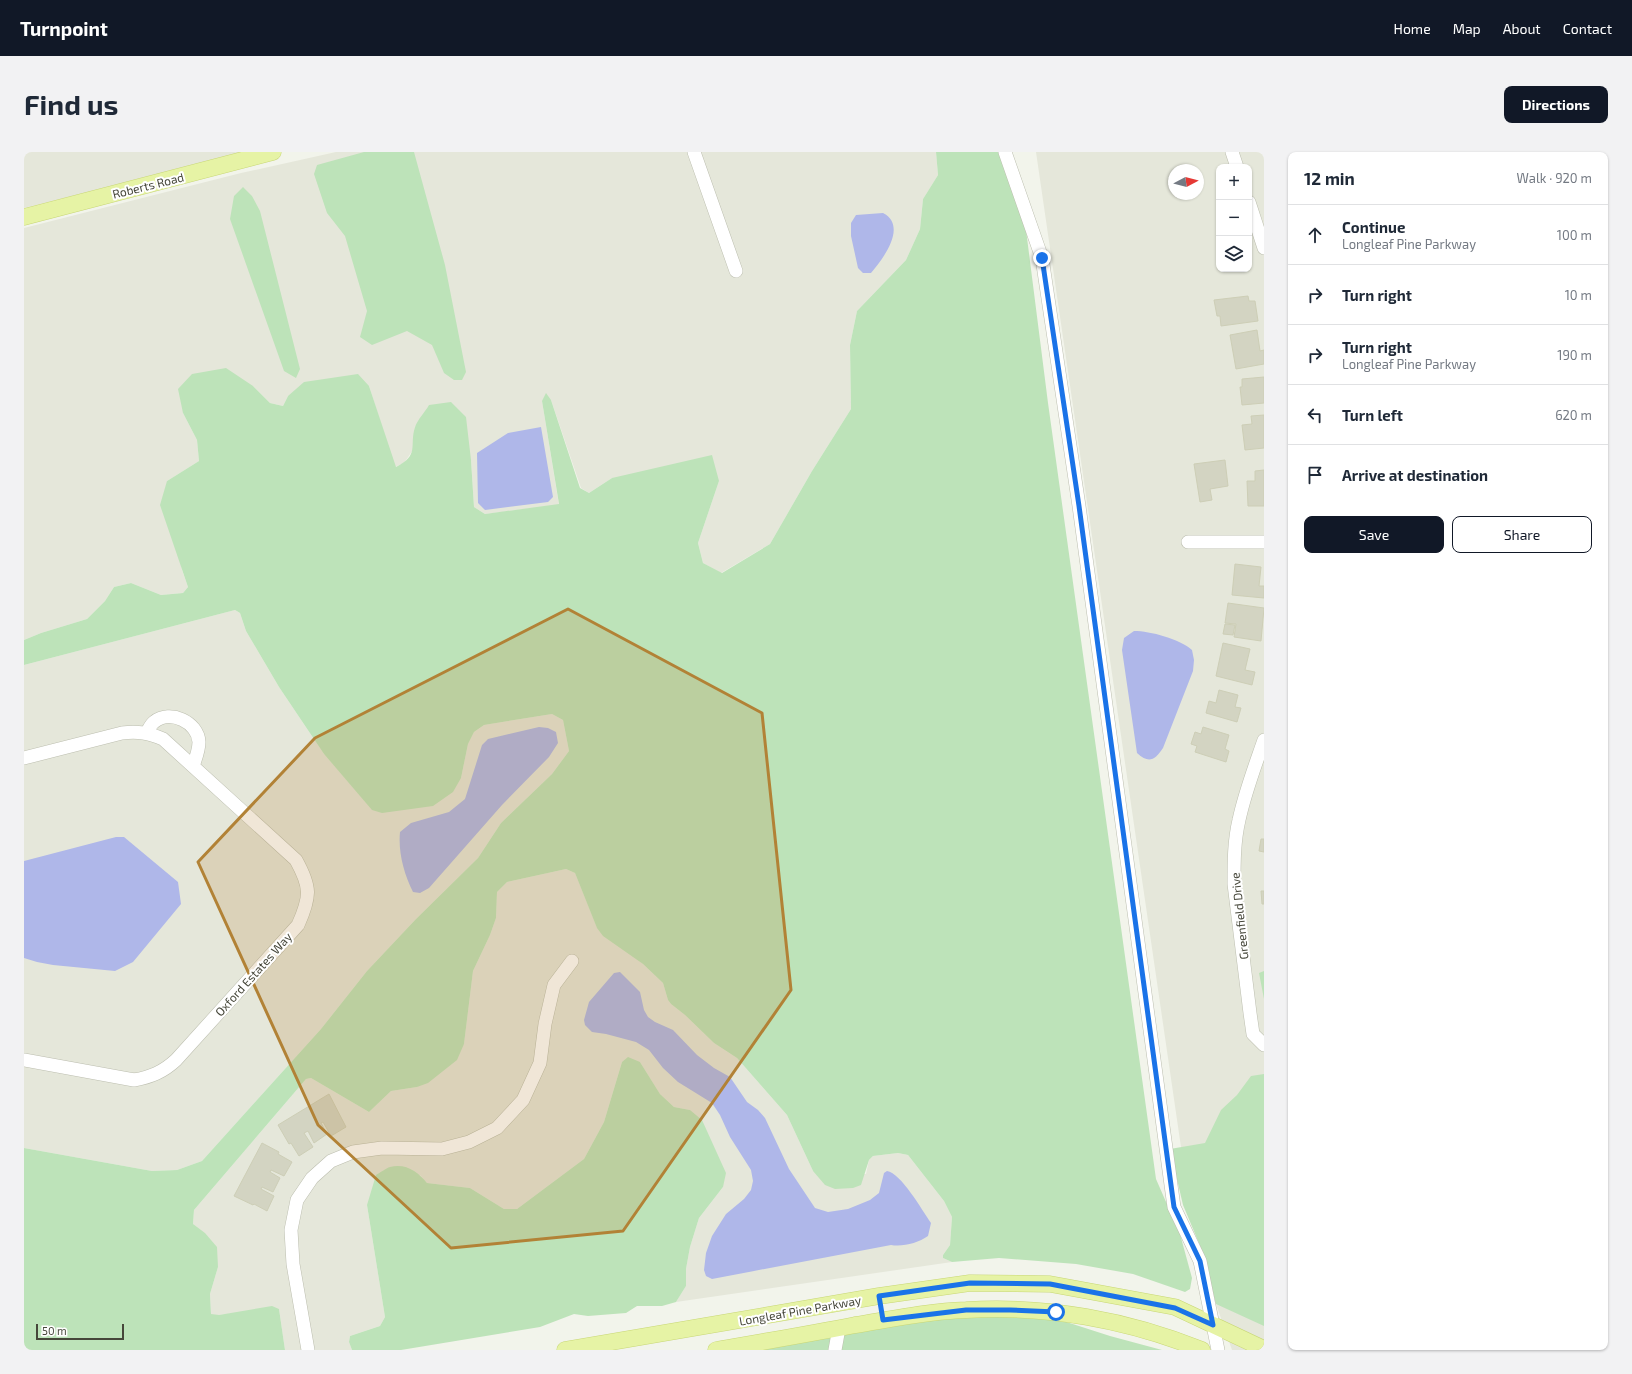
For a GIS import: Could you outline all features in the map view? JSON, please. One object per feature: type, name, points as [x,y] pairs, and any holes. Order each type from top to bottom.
[{"type":"main road","name":"Roberts Road","points":[[24,217],[273,152]]},
{"type":"main road","name":"Longleaf Pine Parkway","points":[[565,1350],[879,1296],[970,1283],[1050,1284],[1175,1308],[1264,1349]]},
{"type":"main road","points":[[879,1296],[883,1320]]},
{"type":"main road","name":"Longleaf Pine Parkway","points":[[716,1350],[883,1320],[966,1310],[1010,1310],[1056,1312],[1112,1321],[1169,1337],[1202,1350]]},
{"type":"street","points":[[694,152],[736,271]]},
{"type":"street","points":[[1005,152],[1042,258],[1080,514],[1174,1207],[1200,1261],[1218,1350]]},
{"type":"street","points":[[1232,152],[1236,164]]},
{"type":"street","points":[[1252,211],[1264,248]]},
{"type":"street","points":[[1188,542],[1264,542]]},
{"type":"street","points":[[147,732],[154,722],[163,717],[180,718],[194,727],[199,741],[197,756],[193,766]]},
{"type":"street","name":"Oxford Estates Way","points":[[24,758],[134,731],[147,732],[163,739],[296,860],[306,877],[308,891],[305,908],[298,925],[176,1060],[164,1070],[150,1077],[134,1080],[24,1060]]},
{"type":"street","name":"Greenfield Drive","points":[[1264,740],[1246,789],[1238,820],[1234,863],[1234,884],[1253,1034],[1264,1045]]},
{"type":"street","points":[[308,1350],[293,1264],[291,1230],[297,1200],[312,1178],[331,1161],[353,1152],[382,1148],[442,1149],[469,1142],[497,1128],[524,1100],[540,1063],[545,1024],[554,985],[572,961]]},
{"type":"street","points":[[835,1350],[839,1328]]},
{"type":"highlighted area","points":[[568,609],[762,713],[791,990],[623,1231],[451,1248],[318,1125],[198,862],[315,738]]},
{"type":"shaded area","points":[[24,152],[250,152],[24,208]]},
{"type":"shaded area","points":[[336,152],[936,152],[938,175],[923,199],[920,229],[906,260],[857,311],[850,345],[851,409],[812,471],[770,544],[721,573],[703,563],[698,543],[719,481],[612,478],[589,493],[581,488],[551,400],[542,401],[559,505],[485,514],[474,507],[471,460],[415,426],[413,450],[404,463],[395,467],[369,386],[288,396],[283,406],[270,403],[253,386],[183,413],[197,440],[199,461],[167,481],[182,570],[188,587],[183,593],[161,595],[131,583],[114,587],[105,601],[87,619],[41,633],[24,640],[24,228],[241,173]]},
{"type":"shaded area","points":[[1036,152],[1264,152],[1264,1350],[1232,1350],[1216,1304],[1189,1202]]},
{"type":"shaded area","points":[[235,610],[240,613],[246,631],[279,687],[324,754],[372,809],[461,778],[468,744],[474,732],[484,725],[552,714],[563,720],[569,751],[552,774],[501,823],[478,858],[416,919],[367,971],[321,1029],[202,1161],[177,1170],[152,1171],[24,1148],[24,665]]},
{"type":"shaded area","points":[[566,869],[575,873],[597,927],[643,964],[663,983],[668,1000],[671,1004],[685,1015],[714,1043],[737,1058],[787,1115],[813,1171],[866,1174],[869,1160],[873,1156],[898,1153],[908,1155],[944,1201],[952,1217],[950,1245],[943,1255],[943,1258],[952,1262],[676,1302],[686,1286],[686,1269],[690,1247],[699,1218],[723,1187],[690,1110],[674,1107],[660,1094],[640,1062],[622,1062],[604,1122],[584,1159],[517,1209],[504,1209],[470,1188],[427,1183],[420,1175],[367,1205],[385,1317],[380,1326],[350,1336],[349,1342],[352,1350],[285,1350],[279,1309],[211,1315],[210,1294],[218,1267],[193,1224],[194,1210],[306,1079],[311,1078],[369,1112],[391,1091],[417,1087],[464,1044],[473,971],[490,935],[496,918],[497,892],[507,882]]},
{"type":"green space","points":[[364,152],[414,152],[445,265],[466,372],[462,380],[454,380],[444,373],[432,345],[407,331],[372,345],[360,337],[367,311],[345,236],[327,213],[314,174],[317,165]]},
{"type":"green space","points":[[936,152],[1007,152],[1025,222],[1048,403],[1156,1179],[1180,1234],[1192,1278],[1190,1289],[1185,1292],[1133,1274],[1076,1264],[999,1258],[952,1262],[943,1258],[943,1255],[950,1245],[952,1217],[944,1201],[908,1155],[898,1153],[873,1156],[869,1160],[861,1185],[853,1188],[835,1189],[825,1185],[813,1171],[787,1115],[737,1058],[714,1043],[685,1015],[671,1004],[668,1000],[663,983],[643,964],[603,936],[597,928],[575,873],[566,869],[507,882],[497,892],[496,918],[490,935],[473,971],[464,1044],[457,1060],[428,1083],[417,1087],[391,1091],[369,1112],[311,1078],[306,1079],[194,1210],[193,1224],[205,1233],[217,1247],[218,1267],[210,1294],[211,1314],[219,1315],[272,1306],[279,1309],[285,1350],[24,1350],[24,1148],[152,1171],[177,1170],[202,1161],[321,1029],[367,971],[416,919],[478,858],[501,823],[552,774],[569,751],[563,720],[552,714],[484,725],[474,732],[468,744],[461,778],[453,792],[433,806],[382,813],[372,810],[324,754],[279,687],[246,631],[240,613],[235,610],[24,665],[24,640],[41,633],[87,619],[105,601],[114,587],[131,583],[161,595],[183,593],[188,587],[160,505],[167,481],[199,461],[197,440],[183,413],[178,389],[192,374],[226,368],[253,386],[270,403],[283,406],[288,396],[304,382],[358,374],[369,386],[396,467],[403,463],[411,454],[415,427],[429,405],[451,402],[466,417],[474,507],[485,514],[559,504],[542,401],[546,393],[551,400],[580,488],[589,493],[612,478],[712,455],[719,481],[698,543],[703,563],[722,573],[770,544],[812,471],[851,409],[850,345],[857,311],[906,260],[920,229],[923,199],[938,175]]},
{"type":"green space","points":[[243,187],[252,196],[260,211],[300,369],[296,378],[284,371],[230,219],[234,196]]},
{"type":"green space","points":[[1264,971],[1264,999],[1259,973]]},
{"type":"green space","points":[[628,1057],[640,1062],[660,1094],[674,1107],[690,1110],[702,1120],[726,1173],[723,1187],[699,1218],[690,1247],[686,1269],[686,1286],[676,1302],[662,1306],[637,1306],[626,1313],[588,1316],[574,1314],[540,1327],[401,1350],[352,1350],[349,1342],[350,1336],[380,1326],[385,1317],[367,1205],[376,1175],[390,1167],[406,1167],[420,1175],[427,1183],[470,1188],[504,1209],[517,1209],[584,1159],[604,1122],[622,1062]]},
{"type":"green space","points":[[1264,1074],[1264,1326],[1216,1304],[1201,1248],[1183,1205],[1170,1149],[1205,1143],[1221,1110],[1237,1095],[1251,1076]]},
{"type":"green space","points":[[966,1315],[1054,1318],[1110,1336],[1162,1350],[760,1350],[897,1324]]},
{"type":"water","points":[[883,213],[890,219],[893,226],[891,243],[871,273],[863,273],[858,268],[851,236],[851,223],[856,215]]},
{"type":"water","points":[[541,427],[553,497],[548,502],[485,510],[478,503],[477,453],[508,433]]},
{"type":"water","points":[[1134,631],[1156,634],[1180,642],[1192,650],[1194,660],[1193,671],[1163,748],[1152,759],[1145,759],[1137,753],[1122,650],[1124,638]]},
{"type":"water","points":[[539,727],[548,728],[556,732],[558,743],[549,757],[502,805],[429,888],[420,893],[413,892],[402,863],[400,832],[411,823],[449,812],[465,799],[482,745],[488,739]]},
{"type":"water","points":[[116,837],[124,837],[178,882],[181,904],[133,962],[115,971],[53,965],[24,958],[24,861]]},
{"type":"water","points":[[620,972],[640,992],[644,1010],[648,1017],[655,1022],[673,1030],[697,1055],[714,1068],[730,1077],[747,1102],[758,1110],[765,1118],[789,1169],[815,1208],[828,1212],[848,1209],[870,1200],[879,1193],[884,1173],[887,1171],[893,1173],[905,1185],[931,1223],[928,1236],[920,1241],[905,1245],[891,1245],[712,1279],[706,1276],[704,1270],[706,1253],[712,1236],[726,1214],[744,1199],[751,1190],[753,1181],[751,1170],[730,1137],[720,1115],[712,1103],[678,1082],[663,1068],[649,1050],[636,1042],[592,1032],[585,1025],[584,1020],[589,1002],[614,973]]},
{"type":"building","points":[[1248,296],[1249,301],[1255,301],[1258,321],[1221,326],[1220,316],[1217,316],[1214,300]]},
{"type":"building","points":[[1257,330],[1260,351],[1264,350],[1264,364],[1236,369],[1230,335]]},
{"type":"building","points":[[1264,377],[1264,403],[1242,405],[1240,387],[1242,387],[1242,379]]},
{"type":"building","points":[[1264,415],[1264,448],[1245,450],[1242,425],[1252,424],[1251,416]]},
{"type":"building","points":[[1225,460],[1228,486],[1210,489],[1212,500],[1200,502],[1194,464]]},
{"type":"building","points":[[1264,470],[1264,506],[1248,506],[1247,481],[1255,481],[1255,471]]},
{"type":"building","points":[[1235,564],[1261,567],[1259,586],[1264,586],[1264,598],[1232,595]]},
{"type":"building","points":[[1228,603],[1264,608],[1261,641],[1234,637],[1236,624],[1225,623]]},
{"type":"building","points":[[1225,624],[1235,625],[1233,635],[1223,634]]},
{"type":"building","points":[[1223,643],[1250,649],[1245,670],[1255,672],[1252,685],[1216,676]]},
{"type":"building","points":[[1219,690],[1238,695],[1235,707],[1241,708],[1237,722],[1206,713],[1209,701],[1216,703]]},
{"type":"building","points":[[1203,727],[1229,735],[1225,749],[1229,751],[1226,762],[1195,752],[1197,746],[1191,744],[1195,732],[1201,734]]},
{"type":"building","points":[[1261,839],[1264,839],[1264,852],[1259,851]]},
{"type":"building","points":[[1261,891],[1264,891],[1264,904],[1262,904]]},
{"type":"building","points":[[329,1094],[346,1127],[331,1136],[323,1122],[321,1123],[327,1134],[314,1143],[308,1131],[304,1133],[313,1147],[299,1156],[291,1143],[289,1144],[278,1125]]},
{"type":"building","points":[[262,1143],[279,1152],[278,1154],[292,1162],[284,1176],[271,1170],[270,1172],[280,1178],[273,1192],[262,1187],[261,1189],[274,1196],[267,1211],[234,1196]]},
{"type":"route","points":[[1042,258],[1079,506],[1174,1207],[1200,1261],[1213,1325],[1175,1308],[1050,1284],[970,1283],[879,1296],[883,1320],[966,1310],[1056,1312]]}]
